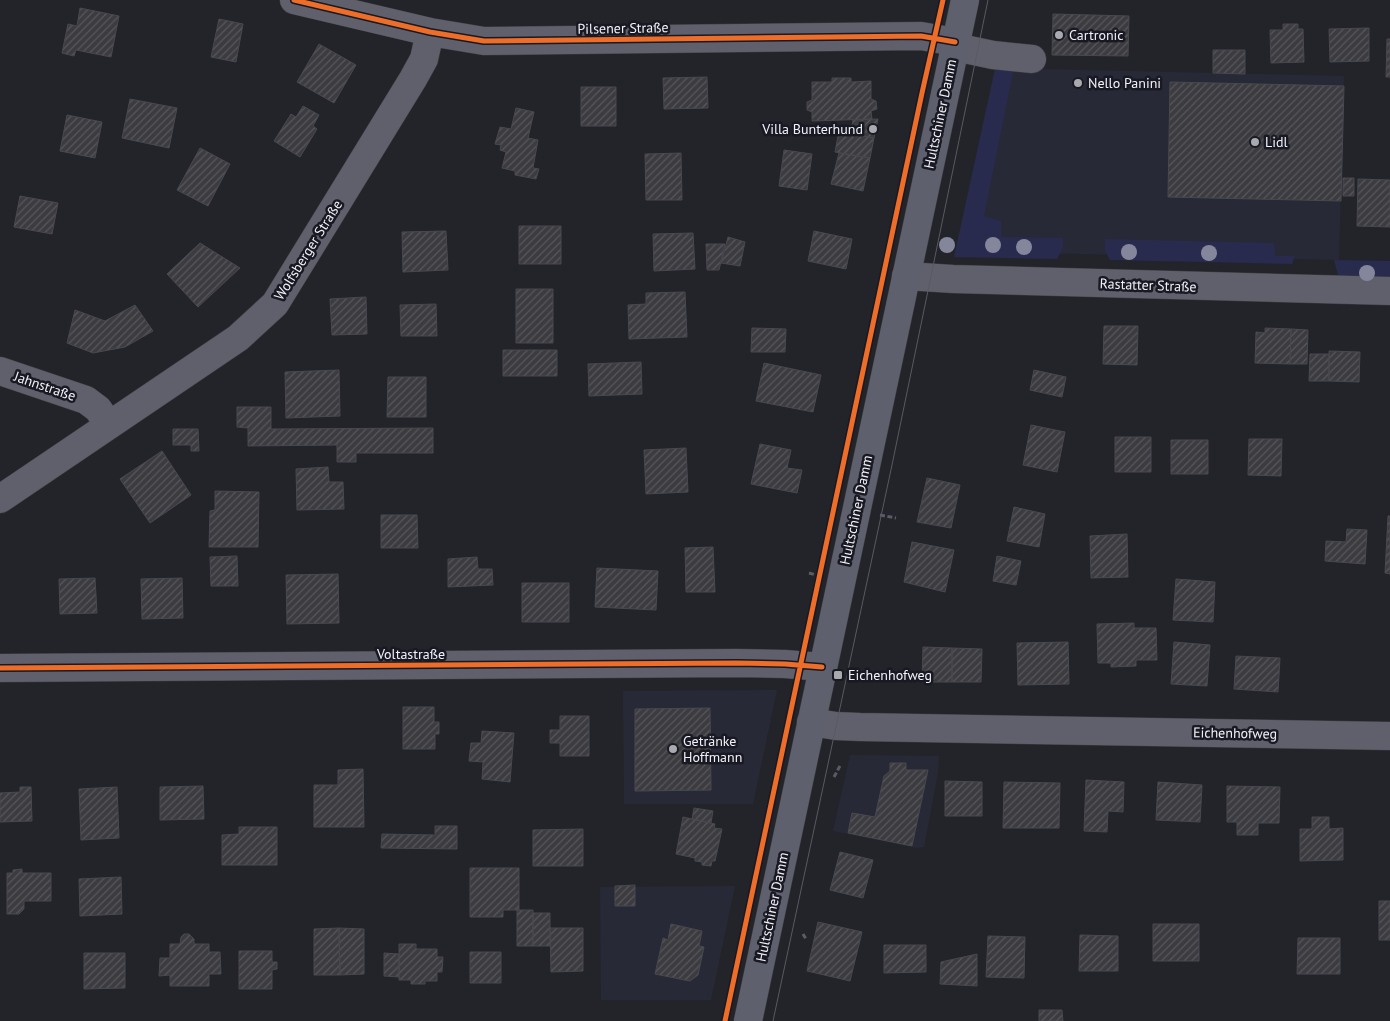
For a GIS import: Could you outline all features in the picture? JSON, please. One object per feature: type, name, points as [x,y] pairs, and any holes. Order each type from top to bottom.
[{"type":"main road","name":"Hultschiner Damm","points":[[748,1021],[965,0]]},
{"type":"street","name":"Pilsener Straße","points":[[296,0],[430,32],[484,41],[921,36],[993,55],[1032,59]]},
{"type":"street","name":"Wolfsberger Straße","points":[[0,499],[238,338],[275,304],[413,79],[424,59],[430,32]]},
{"type":"street","name":"Rastatter Straße","points":[[906,276],[953,279],[1390,291]]},
{"type":"street","name":"Jahnstraße","points":[[0,371],[86,400],[98,409],[109,425]]},
{"type":"street","name":"Voltastraße","points":[[0,668],[726,663],[822,667]]},
{"type":"street","name":"Eichenhofweg","points":[[811,722],[848,726],[1390,736]]},
{"type":"path","points":[[818,584],[820,575]]},
{"type":"path","points":[[834,777],[841,764]]},
{"type":"path","points":[[803,934],[806,939]]},
{"type":"shaded area","points":[[996,64],[1020,69],[1020,72],[1013,72],[984,216],[1001,221],[1001,237],[1063,238],[1063,248],[1057,259],[954,257]]},
{"type":"shaded area","points":[[996,68],[1344,76],[1339,260],[956,251]]},
{"type":"shaded area","points":[[1105,239],[1274,243],[1275,256],[1295,256],[1292,264],[1110,260],[1105,251]]},
{"type":"shaded area","points":[[1334,260],[1390,261],[1390,280],[1339,279]]},
{"type":"shaded area","points":[[777,690],[753,804],[624,804],[623,691]]},
{"type":"shaded area","points":[[850,755],[939,756],[938,773],[924,847],[917,848],[833,831]]},
{"type":"shaded area","points":[[735,886],[711,1000],[601,1000],[600,887]]},
{"type":"building","points":[[80,8],[119,16],[111,57],[76,50],[74,56],[62,53],[68,24],[77,26]]},
{"type":"building","points":[[1053,14],[1129,16],[1128,56],[1052,55]]},
{"type":"building","points":[[219,19],[243,24],[236,62],[211,57]]},
{"type":"building","points":[[1283,24],[1298,24],[1298,29],[1303,29],[1304,62],[1271,63],[1270,30],[1283,30]]},
{"type":"building","points":[[1369,28],[1369,61],[1330,62],[1329,29]]},
{"type":"building","points":[[1387,39],[1390,39],[1390,77],[1386,77]]},
{"type":"building","points":[[319,44],[356,65],[334,103],[297,82]]},
{"type":"building","points":[[1213,50],[1245,50],[1245,74],[1213,73]]},
{"type":"building","points":[[707,77],[708,108],[664,109],[663,78]]},
{"type":"building","points":[[832,78],[851,78],[851,82],[871,81],[871,99],[876,101],[877,109],[871,111],[872,119],[812,121],[812,112],[807,110],[807,102],[812,100],[812,82],[832,82]]},
{"type":"building","name":"Lidl","points":[[1170,82],[1344,86],[1341,201],[1168,197]]},
{"type":"building","points":[[581,87],[616,87],[616,126],[581,126]]},
{"type":"building","points":[[130,99],[177,108],[169,148],[122,138]]},
{"type":"building","points":[[303,106],[319,115],[313,126],[317,129],[300,157],[274,141],[291,114],[296,117]]},
{"type":"building","points":[[516,108],[534,112],[528,138],[538,140],[533,168],[539,169],[536,179],[515,175],[515,171],[502,168],[506,152],[500,150],[501,145],[495,144],[500,127],[511,129]]},
{"type":"building","points":[[67,115],[102,122],[95,158],[60,151]]},
{"type":"building","points":[[878,119],[874,138],[839,131],[840,126],[852,125],[853,120]]},
{"type":"building","points":[[839,131],[874,138],[870,158],[835,152]]},
{"type":"building","points":[[200,148],[230,164],[208,206],[177,190]]},
{"type":"building","points":[[784,150],[812,154],[807,190],[779,186]]},
{"type":"building","points":[[681,153],[682,200],[646,200],[645,154]]},
{"type":"building","points":[[839,153],[870,158],[863,191],[831,184]]},
{"type":"building","points":[[1343,178],[1354,178],[1354,196],[1343,196]]},
{"type":"building","points":[[1358,179],[1390,180],[1390,227],[1357,226]]},
{"type":"building","points":[[20,196],[58,203],[52,234],[14,227]]},
{"type":"building","points":[[519,226],[561,226],[561,264],[519,264]]},
{"type":"building","points":[[446,231],[448,270],[403,272],[402,232]]},
{"type":"building","points":[[814,231],[852,239],[846,269],[808,261]]},
{"type":"building","points":[[693,233],[695,269],[654,271],[653,234]]},
{"type":"building","points":[[728,237],[745,242],[740,266],[721,263]]},
{"type":"building","points":[[200,243],[240,268],[198,307],[167,274]]},
{"type":"building","points":[[706,244],[725,244],[719,270],[707,270]]},
{"type":"building","points":[[516,289],[553,289],[553,343],[516,343]]},
{"type":"building","points":[[685,292],[687,337],[629,339],[628,305],[646,304],[646,293]]},
{"type":"building","points":[[366,297],[367,334],[332,335],[330,299]]},
{"type":"building","points":[[436,304],[437,336],[401,336],[400,305]]},
{"type":"building","points":[[135,305],[153,331],[125,347],[93,353],[67,343],[75,310],[105,321]]},
{"type":"building","points":[[1104,326],[1138,326],[1137,365],[1103,364]]},
{"type":"building","points":[[752,328],[786,329],[785,352],[751,352]]},
{"type":"building","points":[[1265,328],[1291,329],[1290,364],[1255,363],[1256,332],[1265,333]]},
{"type":"building","points":[[1291,329],[1308,330],[1307,364],[1290,364]]},
{"type":"building","points":[[503,350],[557,350],[557,376],[503,376]]},
{"type":"building","points":[[1329,351],[1360,352],[1359,382],[1329,381]]},
{"type":"building","points":[[1310,354],[1329,354],[1329,381],[1309,381]]},
{"type":"building","points":[[641,362],[642,394],[589,396],[588,364]]},
{"type":"building","points":[[764,363],[821,375],[813,412],[756,401]]},
{"type":"building","points":[[339,370],[340,416],[286,418],[285,372]]},
{"type":"building","points":[[1034,370],[1066,377],[1062,397],[1030,390]]},
{"type":"building","points":[[388,377],[426,377],[426,417],[387,417]]},
{"type":"building","points":[[237,407],[271,407],[271,429],[433,428],[433,453],[356,453],[356,462],[337,462],[337,445],[248,446],[248,428],[237,427]]},
{"type":"building","points":[[1031,425],[1065,432],[1057,472],[1023,465]]},
{"type":"building","points":[[173,429],[198,429],[199,451],[191,451],[191,445],[173,445]]},
{"type":"building","points":[[1115,437],[1151,437],[1151,472],[1115,472]]},
{"type":"building","points":[[1249,439],[1282,439],[1281,476],[1248,475]]},
{"type":"building","points":[[1171,440],[1208,440],[1208,474],[1171,474]]},
{"type":"building","points":[[760,444],[791,450],[787,468],[802,470],[797,493],[751,484]]},
{"type":"building","points":[[686,448],[688,492],[646,494],[644,450]]},
{"type":"building","points":[[162,451],[191,495],[150,523],[120,479]]},
{"type":"building","points":[[328,467],[329,482],[343,482],[344,509],[297,510],[296,469]]},
{"type":"building","points":[[927,478],[960,485],[951,528],[917,522]]},
{"type":"building","points":[[215,491],[259,492],[258,547],[209,547],[210,511],[215,510]]},
{"type":"building","points":[[1014,507],[1045,514],[1039,547],[1007,541]]},
{"type":"building","points":[[381,515],[417,515],[418,548],[381,548]]},
{"type":"building","points":[[1388,516],[1390,516],[1390,574],[1385,573]]},
{"type":"building","points":[[1347,529],[1367,530],[1365,564],[1325,561],[1326,541],[1346,542]]},
{"type":"building","points":[[1127,534],[1128,577],[1091,578],[1090,536]]},
{"type":"building","points":[[912,542],[954,550],[945,592],[904,582]]},
{"type":"building","points":[[713,547],[715,592],[686,592],[685,548]]},
{"type":"building","points":[[237,556],[238,586],[211,586],[210,557]]},
{"type":"building","points":[[997,556],[1021,561],[1016,585],[993,581]]},
{"type":"building","points":[[477,557],[478,569],[492,569],[493,585],[448,587],[448,559]]},
{"type":"building","points":[[597,568],[658,571],[656,610],[595,607]]},
{"type":"building","points":[[338,574],[339,623],[287,624],[286,575]]},
{"type":"building","points":[[95,578],[97,613],[60,614],[59,579]]},
{"type":"building","points":[[182,578],[183,618],[142,619],[141,579]]},
{"type":"building","points":[[1176,579],[1215,582],[1213,622],[1173,620]]},
{"type":"building","points":[[522,583],[569,583],[569,622],[522,622]]},
{"type":"building","points":[[1134,623],[1134,628],[1156,628],[1157,660],[1136,660],[1136,666],[1111,667],[1111,663],[1098,663],[1097,624]]},
{"type":"building","points":[[1068,642],[1069,684],[1018,685],[1017,643]]},
{"type":"building","points":[[1174,642],[1210,645],[1207,686],[1171,684]]},
{"type":"building","points":[[923,647],[952,648],[952,682],[922,682]]},
{"type":"building","points":[[952,648],[982,649],[981,682],[952,682]]},
{"type":"building","points":[[1236,656],[1280,658],[1278,692],[1234,689]]},
{"type":"building","points":[[403,707],[434,707],[434,722],[439,722],[439,734],[435,734],[435,749],[403,749]]},
{"type":"building","name":"Getränke Hoffmann","points":[[710,708],[711,790],[635,791],[635,709]]},
{"type":"building","points":[[560,716],[589,716],[589,756],[560,756],[560,743],[550,743],[550,730],[560,730]]},
{"type":"building","points":[[482,731],[514,733],[510,782],[482,779],[483,762],[469,761],[471,743],[481,743]]},
{"type":"building","points":[[890,763],[906,763],[906,770],[928,770],[912,846],[848,833],[852,813],[875,817],[884,776],[890,771]]},
{"type":"building","points":[[363,769],[364,827],[314,827],[314,785],[338,785],[338,770]]},
{"type":"building","points":[[1086,780],[1124,782],[1123,812],[1108,811],[1107,832],[1084,831]]},
{"type":"building","points":[[945,781],[982,782],[982,816],[945,816]]},
{"type":"building","points":[[1004,782],[1060,783],[1059,828],[1003,828]]},
{"type":"building","points":[[1158,782],[1202,785],[1200,822],[1156,820]]},
{"type":"building","points":[[203,786],[204,819],[160,820],[160,787]]},
{"type":"building","points":[[1227,786],[1280,787],[1279,823],[1258,823],[1258,835],[1237,835],[1237,822],[1227,822]]},
{"type":"building","points":[[20,787],[31,787],[32,821],[0,822],[0,793],[20,792]]},
{"type":"building","points":[[117,787],[119,838],[81,840],[79,789]]},
{"type":"building","points":[[694,808],[713,811],[711,823],[692,819]]},
{"type":"building","points":[[683,817],[715,824],[714,828],[722,829],[715,861],[712,861],[711,866],[702,865],[702,862],[695,861],[695,858],[676,854]]},
{"type":"building","points":[[1312,817],[1329,817],[1329,829],[1343,828],[1343,860],[1300,861],[1300,829],[1312,829]]},
{"type":"building","points":[[435,826],[457,826],[457,849],[381,848],[382,834],[435,835]]},
{"type":"building","points":[[239,827],[277,827],[277,865],[222,865],[222,835],[239,834]]},
{"type":"building","points":[[583,829],[583,866],[533,866],[533,830]]},
{"type":"building","points":[[840,852],[873,860],[863,898],[830,890]]},
{"type":"building","points":[[470,868],[519,868],[519,910],[503,910],[503,917],[470,917]]},
{"type":"building","points":[[22,869],[22,873],[51,873],[51,901],[24,901],[24,909],[19,914],[7,914],[7,873],[13,873],[13,870]]},
{"type":"building","points":[[121,877],[122,914],[80,916],[79,879]]},
{"type":"building","points":[[635,885],[635,906],[615,906],[615,886]]},
{"type":"building","points":[[1379,901],[1390,901],[1390,940],[1379,940]]},
{"type":"building","points":[[517,910],[533,910],[533,946],[517,946]]},
{"type":"building","points":[[533,913],[550,913],[550,946],[533,946]]},
{"type":"building","points":[[818,922],[862,932],[850,981],[807,971]]},
{"type":"building","points":[[671,924],[702,931],[699,946],[704,947],[698,975],[690,981],[655,974],[663,938],[668,940]]},
{"type":"building","points":[[1153,924],[1199,924],[1199,961],[1153,961]]},
{"type":"building","points":[[339,928],[340,975],[314,975],[314,929]]},
{"type":"building","points":[[339,928],[364,929],[364,974],[340,975]]},
{"type":"building","points":[[550,928],[583,928],[583,971],[551,972]]},
{"type":"building","points":[[184,934],[189,934],[194,939],[194,944],[209,944],[209,952],[220,952],[221,974],[209,974],[209,986],[170,986],[170,975],[159,976],[160,958],[170,958],[170,944],[180,944],[181,937]]},
{"type":"building","points":[[1080,935],[1118,936],[1118,971],[1079,971]]},
{"type":"building","points":[[988,936],[1025,937],[1024,978],[986,977]]},
{"type":"building","points":[[1298,938],[1340,938],[1340,974],[1297,974]]},
{"type":"building","points":[[399,944],[416,944],[416,949],[437,949],[437,957],[443,957],[442,972],[437,972],[437,981],[425,981],[425,984],[411,984],[411,980],[399,980]]},
{"type":"building","points":[[884,945],[926,945],[926,972],[884,973]]},
{"type":"building","points":[[239,951],[272,951],[272,962],[277,962],[277,969],[272,970],[272,989],[239,989]]},
{"type":"building","points":[[470,952],[501,952],[501,983],[470,983]]},
{"type":"building","points":[[84,953],[125,953],[125,988],[84,989]]},
{"type":"building","points":[[384,953],[399,954],[399,977],[384,976]]},
{"type":"building","points":[[977,954],[977,986],[940,984],[941,962]]},
{"type":"building","points":[[1039,1010],[1062,1010],[1063,1021],[1039,1021]]},
{"type":"tram line","points":[[773,1021],[892,465],[988,0]]},
{"type":"cycle path","points":[[294,0],[430,32],[484,41],[921,36],[955,42]]},
{"type":"cycle path","points":[[725,1021],[943,0]]},
{"type":"cycle path","points":[[0,668],[736,663],[822,667]]},
{"type":"place","name":"Cartronic","points":[[1059,35]]},
{"type":"place","name":"Nello Panini","points":[[1078,83]]},
{"type":"place","name":"Villa Bunterhund","points":[[873,129]]},
{"type":"place","name":"Lidl","points":[[1255,142]]},
{"type":"place","name":"Eichenhofweg","points":[[838,675]]},
{"type":"place","name":"Getränke Hoffmann","points":[[673,749]]}]
